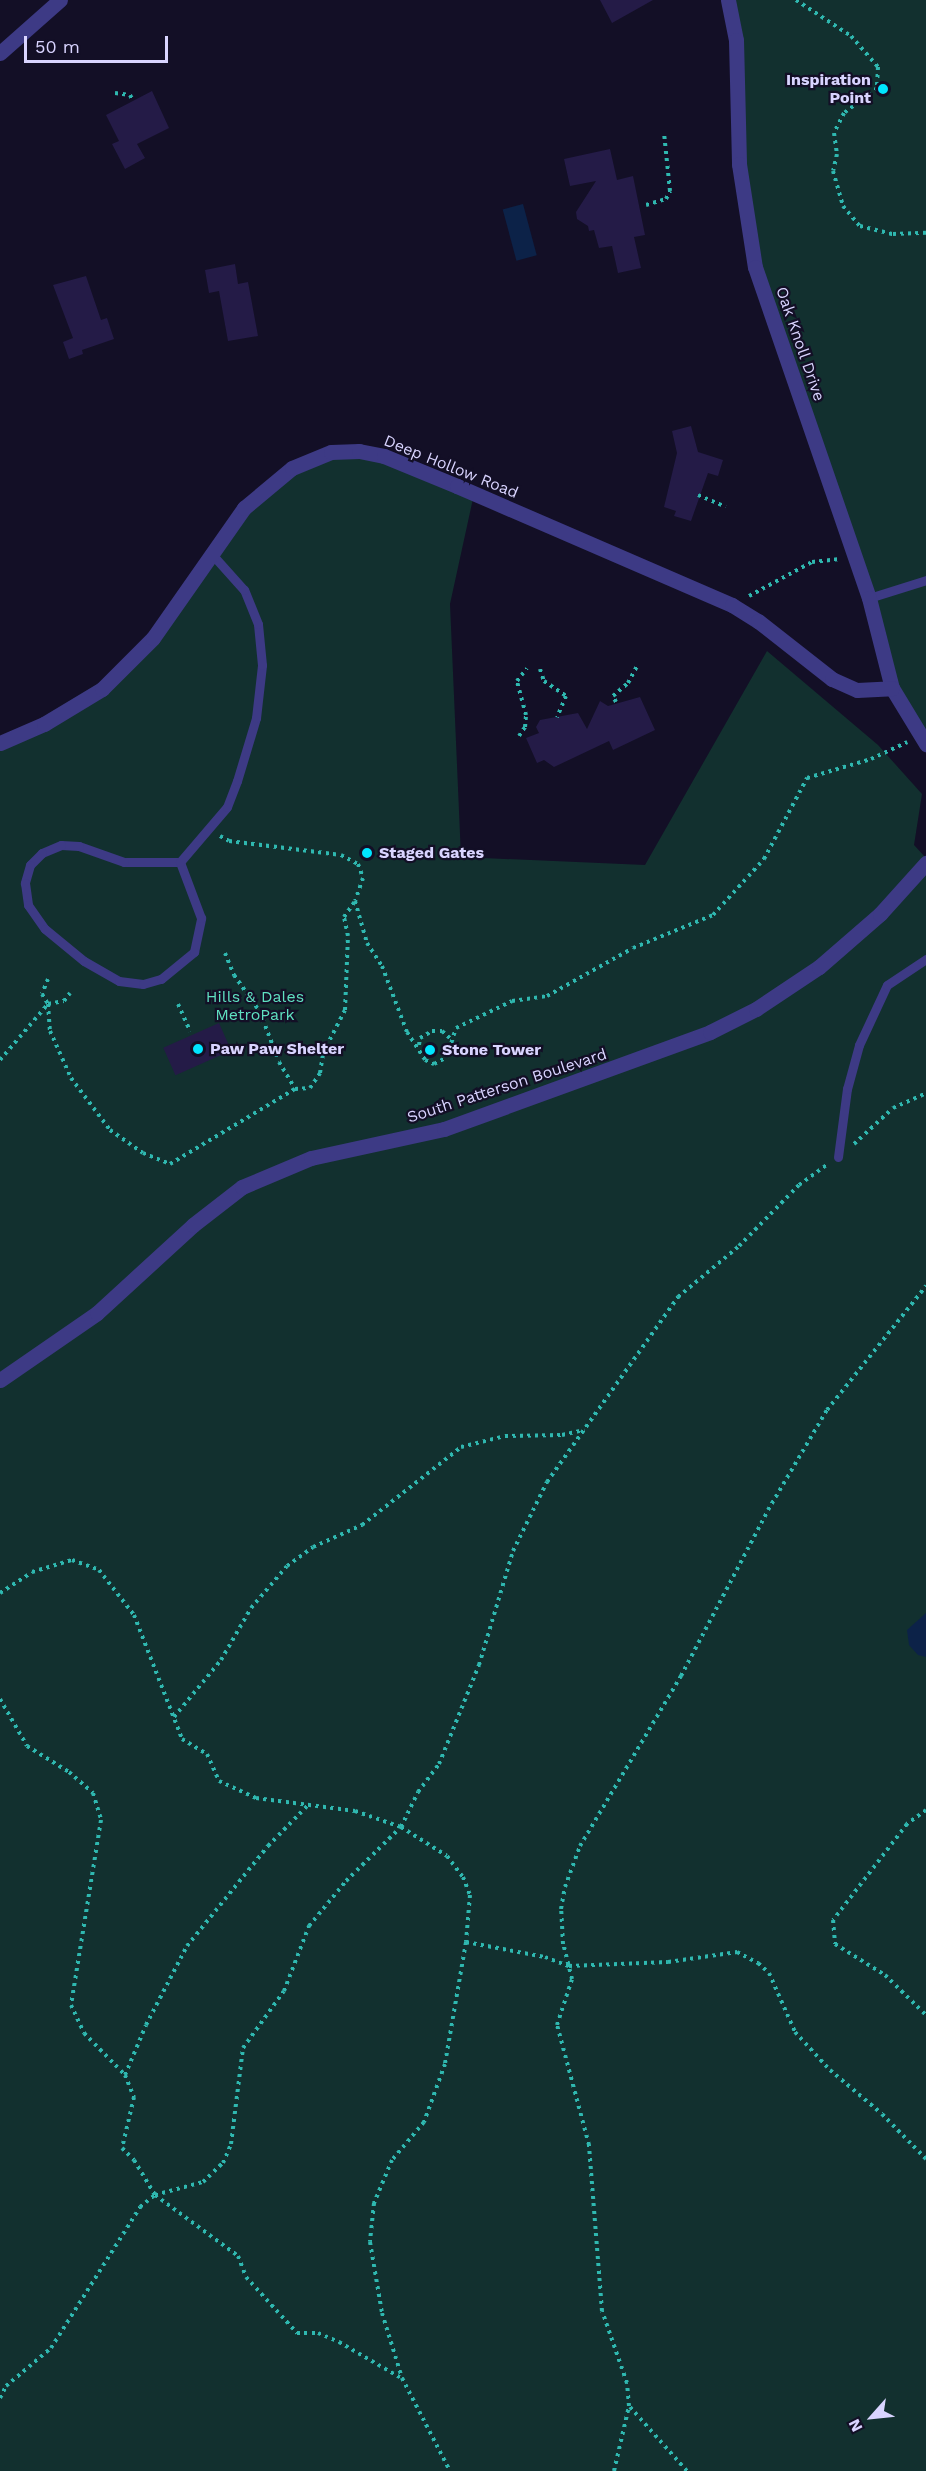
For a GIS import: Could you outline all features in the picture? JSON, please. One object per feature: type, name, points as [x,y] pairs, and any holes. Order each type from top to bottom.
[{"type":"street","points":[[0,53],[60,0]]},
{"type":"street","name":"Oak Knoll Drive","points":[[728,0],[736,40],[739,164],[755,267],[856,557],[892,688],[923,740]]},
{"type":"street","name":"Deep Hollow Road","points":[[0,743],[79,704],[116,677],[153,638],[210,552],[244,508],[292,468],[331,452],[359,451],[384,456],[457,486],[732,605],[758,621],[832,679],[857,690],[892,688]]},
{"type":"street","name":"South Patterson Boulevard","points":[[0,1380],[97,1313],[193,1225],[242,1187],[311,1158],[444,1129],[710,1032],[756,1009],[827,962],[880,914],[926,863]]},
{"type":"lane","points":[[180,862],[201,918],[200,937],[194,952],[180,967],[143,984],[119,981],[84,961],[45,929],[28,905],[25,883],[30,865],[42,853],[61,845],[79,846],[124,862],[180,862],[226,807],[237,781],[256,718],[262,665],[258,624],[244,590],[210,552]]},
{"type":"lane","points":[[869,598],[926,580]]},
{"type":"lane","points":[[838,1157],[847,1089],[859,1045],[887,985],[926,959]]},
{"type":"path","points":[[796,0],[851,36],[878,67],[877,88],[844,113],[834,133],[837,154],[833,171],[843,206],[860,226],[893,234],[926,233]]},
{"type":"path","points":[[115,93],[130,95],[133,101]]},
{"type":"path","points":[[646,205],[660,202],[670,191],[664,133]]},
{"type":"path","points":[[698,495],[726,507]]},
{"type":"path","points":[[732,605],[812,562],[856,557]]},
{"type":"path","points":[[616,702],[613,696],[628,683],[637,666]]},
{"type":"path","points":[[519,736],[525,727],[526,715],[518,681],[527,668]]},
{"type":"path","points":[[540,669],[544,681],[566,696],[557,717]]},
{"type":"path","points":[[355,901],[367,943],[382,966],[407,1032],[419,1045],[425,1060],[434,1064],[447,1057],[456,1028],[512,1001],[547,996],[633,948],[713,915],[764,859],[807,778],[871,759],[923,740]]},
{"type":"path","points":[[48,979],[42,994],[48,1004],[50,1031],[71,1078],[88,1104],[110,1130],[144,1153],[170,1164],[295,1089],[310,1088],[320,1073],[323,1053],[345,1010],[348,936],[344,917],[355,901],[363,878],[358,864],[341,855],[228,842],[208,829]]},
{"type":"path","points":[[225,953],[234,975],[260,1012],[279,1062],[295,1089]]},
{"type":"path","points":[[0,1060],[48,1004],[64,1001],[70,993]]},
{"type":"path","points":[[178,1004],[189,1031]]},
{"type":"path","points":[[419,1045],[420,1038],[432,1031],[442,1031],[451,1039]]},
{"type":"path","points":[[0,2398],[6,2386],[51,2348],[140,2207],[154,2196],[203,2182],[223,2163],[231,2144],[243,2049],[284,1991],[309,1926],[346,1881],[401,1827],[418,1792],[439,1764],[458,1719],[529,1513],[678,1297],[739,1246],[799,1185],[838,1157],[893,1108],[926,1093]]},
{"type":"path","points":[[614,2471],[629,2406],[627,2383],[602,2311],[589,2145],[557,2025],[572,1978],[561,1909],[580,1846],[681,1676],[768,1510],[827,1410],[926,1286]]},
{"type":"path","points":[[174,1717],[221,1660],[265,1589],[304,1554],[362,1525],[461,1447],[506,1436],[562,1435],[585,1430]]},
{"type":"path","points":[[0,1593],[32,1572],[72,1560],[99,1570],[134,1615],[182,1739],[207,1754],[219,1781],[256,1798],[356,1811],[401,1827],[447,1856],[463,1877],[470,1895],[466,1942],[445,2064],[424,2122],[392,2160],[374,2203],[370,2242],[382,2313],[402,2378],[450,2471]]},
{"type":"path","points":[[0,1699],[27,1746],[69,1772],[93,1793],[101,1820],[71,2005],[84,2033],[125,2075],[134,2097],[122,2148],[134,2160],[154,2196],[238,2256],[246,2277],[297,2333],[318,2333],[339,2342],[402,2378]]},
{"type":"path","points":[[125,2075],[146,2025],[187,1946],[268,1846],[309,1804]]},
{"type":"path","points":[[926,1810],[907,1824],[833,1920],[835,1944],[885,1975],[926,2015]]},
{"type":"path","points":[[466,1942],[545,1957],[569,1966],[625,1966],[737,1952],[759,1963],[769,1973],[795,2032],[830,2070],[882,2114],[926,2159]]},
{"type":"path","points":[[629,2406],[687,2471]]},
{"type":"green space","points":[[728,0],[926,0],[926,744],[892,688],[755,267]]},
{"type":"green space","name":"Hills & Dales MetroPark","points":[[359,451],[474,494],[450,604],[461,857],[645,865],[767,651],[878,745],[922,794],[914,845],[926,858],[926,2471],[0,2471],[0,743],[129,665],[220,537],[292,468]]},
{"type":"water","points":[[523,204],[537,255],[516,261],[503,209]]},
{"type":"water","points":[[926,1613],[926,1657],[918,1655],[909,1645],[907,1630]]},
{"type":"building","points":[[600,0],[653,0],[612,23]]},
{"type":"building","points":[[152,91],[169,128],[137,144],[145,158],[125,169],[112,144],[119,141],[106,115]]},
{"type":"building","points":[[610,149],[617,180],[633,176],[645,235],[634,237],[641,268],[618,273],[612,246],[599,248],[594,230],[589,231],[588,226],[577,219],[576,212],[596,181],[570,186],[564,159]]},
{"type":"building","points":[[235,264],[238,284],[248,282],[258,336],[228,341],[219,291],[209,293],[205,270]]},
{"type":"building","points":[[86,276],[101,320],[107,318],[114,339],[82,350],[83,354],[69,359],[63,342],[73,338],[53,285]]},
{"type":"building","points":[[691,426],[698,452],[723,460],[718,476],[708,473],[691,521],[674,516],[676,511],[664,507],[677,453],[672,431]]},
{"type":"building","points":[[640,697],[655,730],[613,750],[609,741],[554,767],[544,760],[537,763],[526,738],[539,733],[536,727],[540,720],[578,713],[587,729],[600,701],[608,706]]},
{"type":"building","name":"Paw Paw Shelter","points":[[219,1023],[231,1050],[175,1075],[163,1048]]},
{"type":"place","name":"Inspiration Point","points":[[883,89]]},
{"type":"place","name":"Staged Gates","points":[[367,853]]},
{"type":"place","name":"Paw Paw Shelter","points":[[198,1049]]},
{"type":"place","name":"Stone Tower","points":[[430,1050]]}]
